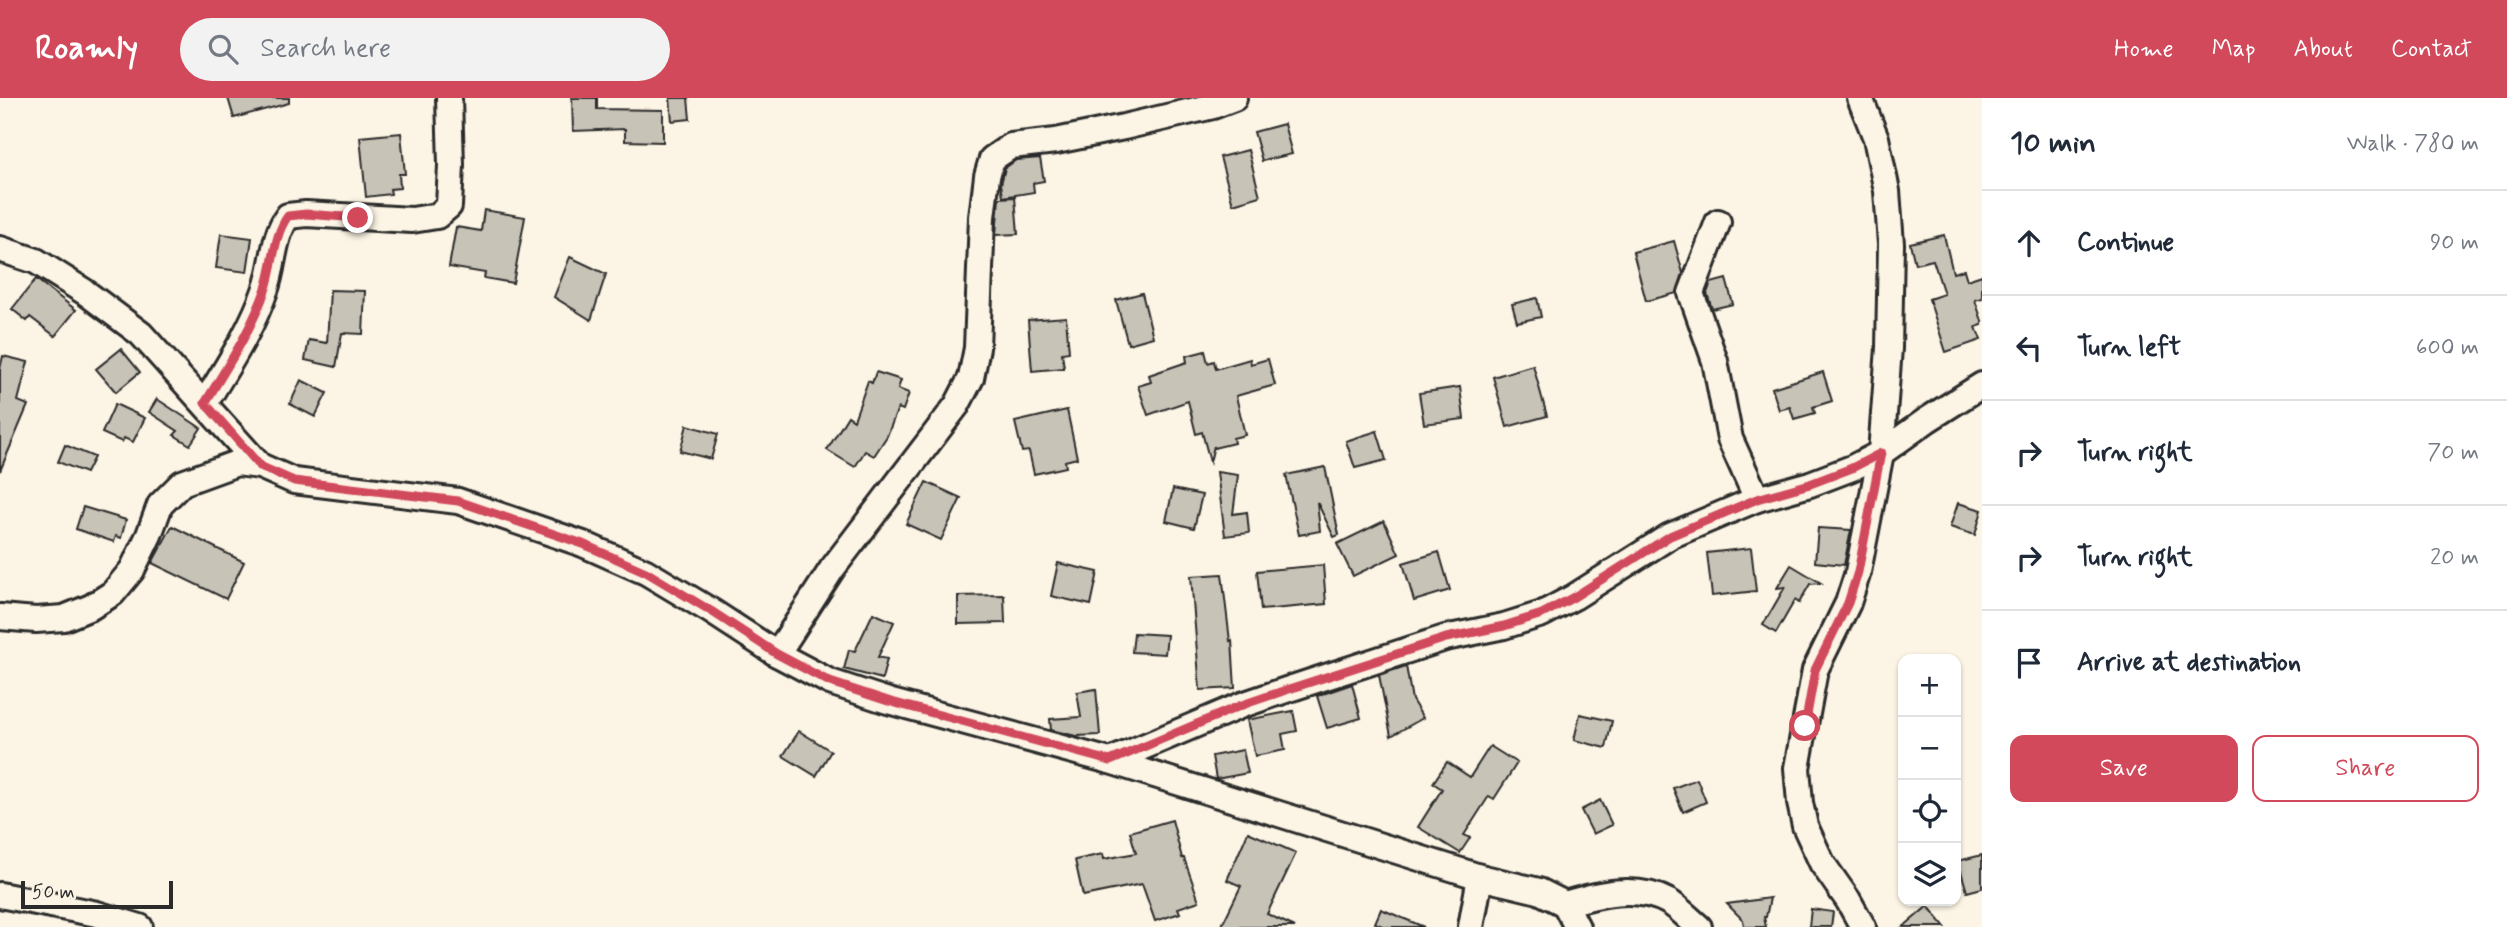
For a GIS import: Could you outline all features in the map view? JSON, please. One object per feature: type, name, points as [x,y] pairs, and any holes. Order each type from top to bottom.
[{"type":"street","points":[[205,403],[237,351],[266,289],[281,225],[288,216],[306,214],[412,220],[437,216],[449,206],[449,98]]},
{"type":"street","points":[[777,654],[832,569],[957,405],[971,378],[977,348],[982,217],[992,159],[1011,146],[1056,141],[1111,130],[1213,106],[1234,98]]},
{"type":"street","points":[[1860,98],[1876,138],[1887,191],[1891,244],[1889,348],[1881,453],[1858,572],[1848,603],[1815,670],[1797,768],[1805,827],[1822,863],[1863,927]]},
{"type":"street","points":[[1718,222],[1691,293],[1715,361],[1730,439],[1757,499]]},
{"type":"street","points":[[0,249],[36,261],[85,292],[141,334],[260,466]]},
{"type":"street","points":[[1110,761],[1242,705],[1289,689],[1446,638],[1504,626],[1542,614],[1574,597],[1670,536],[1757,499],[1810,484],[1852,468],[1881,453],[1982,385]]},
{"type":"street","points":[[0,617],[36,620],[64,618],[91,607],[113,593],[132,570],[160,505],[182,482],[237,463],[260,466],[294,481],[458,501],[583,544],[646,572],[777,654],[830,682],[877,698],[1110,761],[1480,877],[1539,891],[1565,904],[1577,927]]},
{"type":"street","points":[[1471,927],[1480,877]]},
{"type":"street","points":[[1565,904],[1601,893],[1641,893],[1669,902],[1699,927]]},
{"type":"street","points":[[0,895],[97,914],[140,927]]},
{"type":"building","points":[[228,98],[289,98],[289,103],[234,118]]},
{"type":"building","points":[[572,98],[597,98],[597,109],[663,110],[663,142],[625,141],[625,129],[573,131]]},
{"type":"building","points":[[670,98],[688,98],[690,119],[672,121]]},
{"type":"building","points":[[1284,124],[1292,154],[1262,161],[1254,132]]},
{"type":"building","points":[[401,133],[405,174],[399,174],[400,188],[390,189],[391,194],[366,197],[360,137]]},
{"type":"building","points":[[1248,150],[1260,196],[1233,204],[1220,157]]},
{"type":"building","points":[[1040,158],[1044,181],[1033,183],[1034,192],[1003,197],[1001,184],[1005,168],[1016,160]]},
{"type":"building","points":[[1015,197],[1018,234],[996,235],[999,198]]},
{"type":"building","points":[[484,210],[525,217],[513,283],[484,278],[485,273],[449,267],[456,227],[481,231]]},
{"type":"building","points":[[221,234],[252,238],[247,272],[216,268]]},
{"type":"building","points":[[1944,235],[1953,273],[1964,270],[1967,280],[1982,275],[1982,298],[1975,300],[1982,321],[1982,325],[1976,327],[1981,340],[1946,352],[1929,299],[1944,294],[1933,260],[1915,264],[1910,243]]},
{"type":"building","points":[[1674,241],[1683,273],[1677,293],[1646,301],[1633,252]]},
{"type":"building","points":[[570,257],[606,274],[591,320],[554,297]]},
{"type":"building","points":[[36,279],[76,310],[55,336],[30,317],[27,321],[12,309]]},
{"type":"building","points":[[1726,279],[1733,304],[1712,309],[1707,293],[1711,283]]},
{"type":"building","points":[[330,290],[365,291],[363,334],[342,333],[336,367],[305,360],[309,340],[327,343]]},
{"type":"building","points":[[1142,293],[1153,337],[1128,344],[1116,300]]},
{"type":"building","points":[[1537,298],[1541,317],[1517,322],[1512,304]]},
{"type":"building","points":[[1066,317],[1069,352],[1062,353],[1064,368],[1032,371],[1028,320]]},
{"type":"building","points":[[121,349],[140,372],[116,392],[96,369]]},
{"type":"building","points":[[1205,351],[1208,363],[1214,361],[1216,369],[1250,359],[1251,364],[1268,359],[1275,385],[1236,396],[1245,435],[1233,438],[1234,443],[1214,446],[1210,462],[1202,432],[1196,434],[1188,401],[1148,415],[1138,386],[1151,382],[1149,375],[1187,362],[1186,356]]},
{"type":"building","points":[[3,356],[28,362],[18,401],[28,405],[0,471],[0,369]]},
{"type":"building","points":[[1533,365],[1547,416],[1507,427],[1493,377]]},
{"type":"building","points":[[876,372],[901,380],[898,389],[909,393],[903,410],[898,408],[887,436],[874,456],[865,451],[855,467],[827,450],[848,416],[854,420],[868,381],[872,383]]},
{"type":"building","points":[[1823,372],[1832,401],[1813,407],[1815,413],[1794,419],[1790,407],[1779,410],[1772,388]]},
{"type":"building","points":[[301,380],[327,393],[315,417],[290,404]]},
{"type":"building","points":[[1460,387],[1464,419],[1424,424],[1419,393]]},
{"type":"building","points":[[157,399],[201,428],[190,445],[174,435],[178,431],[149,412]]},
{"type":"building","points":[[115,404],[145,418],[133,442],[124,438],[122,442],[102,433]]},
{"type":"building","points":[[1067,410],[1077,458],[1065,461],[1066,467],[1034,474],[1029,451],[1022,452],[1015,422]]},
{"type":"building","points":[[687,425],[718,434],[711,459],[680,451]]},
{"type":"building","points":[[1377,431],[1386,460],[1355,468],[1346,441]]},
{"type":"building","points":[[65,445],[94,457],[86,473],[58,462]]},
{"type":"building","points":[[1325,467],[1339,535],[1334,537],[1317,502],[1320,531],[1299,535],[1286,475]]},
{"type":"building","points":[[1217,472],[1238,475],[1233,514],[1247,512],[1249,533],[1225,536]]},
{"type":"building","points":[[926,482],[961,498],[941,540],[906,524]]},
{"type":"building","points":[[1173,489],[1202,495],[1194,528],[1166,521]]},
{"type":"building","points":[[1958,503],[1982,510],[1975,535],[1950,527]]},
{"type":"building","points":[[83,507],[126,520],[121,538],[116,536],[114,542],[76,529]]},
{"type":"building","points":[[1384,521],[1399,554],[1353,576],[1337,544]]},
{"type":"building","points":[[172,526],[244,562],[226,599],[152,563]]},
{"type":"building","points":[[1818,528],[1851,530],[1844,565],[1815,562]]},
{"type":"building","points":[[1751,548],[1756,591],[1712,596],[1707,553]]},
{"type":"building","points":[[1439,552],[1450,590],[1414,601],[1403,563]]},
{"type":"building","points":[[1058,563],[1098,572],[1091,605],[1051,596]]},
{"type":"building","points":[[1323,565],[1326,604],[1261,610],[1257,571]]},
{"type":"building","points":[[1791,565],[1821,583],[1810,584],[1799,603],[1795,600],[1776,633],[1763,625],[1785,587],[1777,588]]},
{"type":"building","points":[[1222,574],[1230,641],[1232,640],[1235,688],[1200,690],[1191,576]]},
{"type":"building","points":[[1004,595],[1005,623],[958,624],[958,596]]},
{"type":"building","points":[[873,613],[894,622],[878,657],[887,659],[882,679],[844,669],[849,650],[855,651]]},
{"type":"building","points":[[1134,633],[1167,635],[1165,654],[1132,652]]},
{"type":"building","points":[[1406,666],[1412,700],[1423,718],[1391,736],[1379,675]]},
{"type":"building","points":[[1352,684],[1361,718],[1327,728],[1317,696]]},
{"type":"building","points":[[1096,689],[1100,735],[1076,736],[1051,730],[1050,719],[1081,717],[1077,692]]},
{"type":"building","points":[[1293,711],[1297,731],[1282,734],[1285,750],[1255,756],[1247,720]]},
{"type":"building","points":[[1580,714],[1612,721],[1606,748],[1574,740]]},
{"type":"building","points":[[799,731],[831,751],[816,776],[783,756]]},
{"type":"building","points":[[1490,746],[1517,763],[1494,799],[1489,796],[1464,835],[1470,838],[1460,853],[1418,827],[1442,789],[1433,783],[1447,762],[1470,777]]},
{"type":"building","points":[[1243,750],[1248,773],[1216,779],[1212,756]]},
{"type":"building","points":[[1697,779],[1706,802],[1683,812],[1673,788]]},
{"type":"building","points":[[1600,800],[1612,825],[1593,834],[1581,810]]},
{"type":"building","points":[[1172,820],[1182,858],[1199,901],[1178,908],[1180,913],[1155,921],[1142,884],[1083,896],[1075,860],[1103,854],[1104,859],[1136,853],[1130,832]]},
{"type":"building","points":[[1248,832],[1296,853],[1267,914],[1295,927],[1221,927],[1241,886],[1227,880]]},
{"type":"building","points":[[1982,855],[1982,888],[1967,892],[1961,860]]},
{"type":"building","points":[[1770,898],[1764,917],[1766,927],[1744,927],[1743,920],[1727,904]]},
{"type":"building","points":[[1928,906],[1945,927],[1903,927]]},
{"type":"building","points":[[1381,909],[1424,927],[1385,927],[1375,923]]},
{"type":"building","points":[[1811,909],[1833,912],[1831,927],[1809,927]]},
{"type":"route","points":[[358,218],[306,214],[288,216],[281,225],[266,289],[237,351],[205,403],[260,466],[294,481],[378,489],[458,501],[583,544],[646,572],[777,654],[830,682],[888,701],[1110,761],[1242,705],[1289,689],[1446,638],[1504,626],[1542,614],[1574,597],[1670,536],[1757,499],[1810,484],[1852,468],[1881,453],[1858,572],[1848,603],[1815,670],[1805,726]]}]
